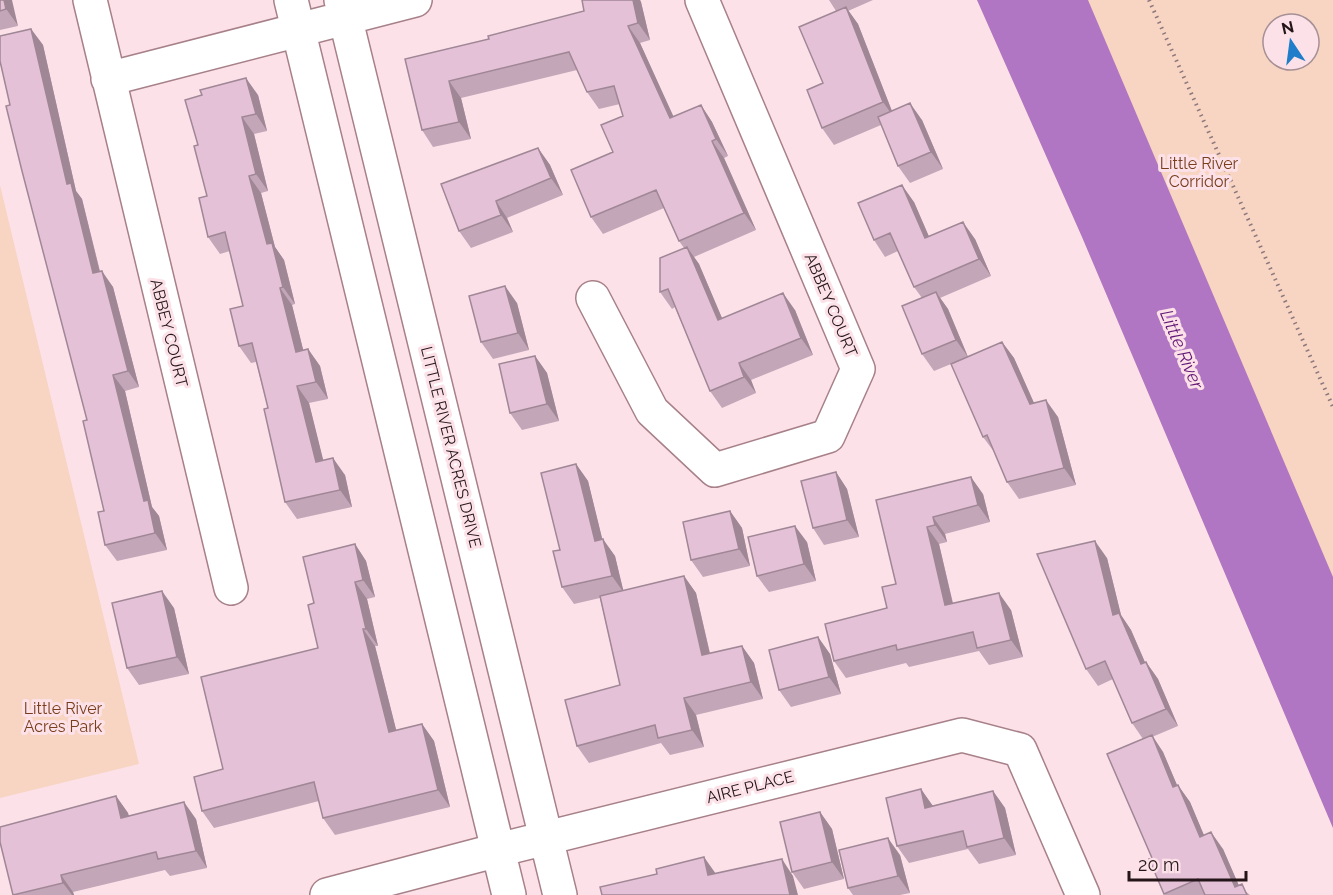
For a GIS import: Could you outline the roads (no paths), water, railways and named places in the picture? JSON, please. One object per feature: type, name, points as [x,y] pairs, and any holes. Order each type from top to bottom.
[{"type":"street","name":"ABBEY COURT","points":[[90,0],[231,588]]},
{"type":"street","points":[[108,79],[294,15],[415,0]]},
{"type":"street","name":"ABBEY COURT","points":[[593,298],[652,411],[715,470],[828,436],[858,369],[702,0]]},
{"type":"street","name":"LITTLE RIVER ACRES DRIVE","points":[[343,9],[560,895]]},
{"type":"street","points":[[294,15],[509,895]]},
{"type":"street","name":"AIRE PLACE","points":[[327,895],[498,850],[962,735],[1020,750],[1083,895]]},
{"type":"water","name":"Little River","points":[[977,0],[1088,0],[1333,577],[1333,828],[1082,237]]},
{"type":"park label","name":"Little River Corridor","points":[[1199,172]]},
{"type":"park label","name":"Little River Acres Park","points":[[63,717]]}]
